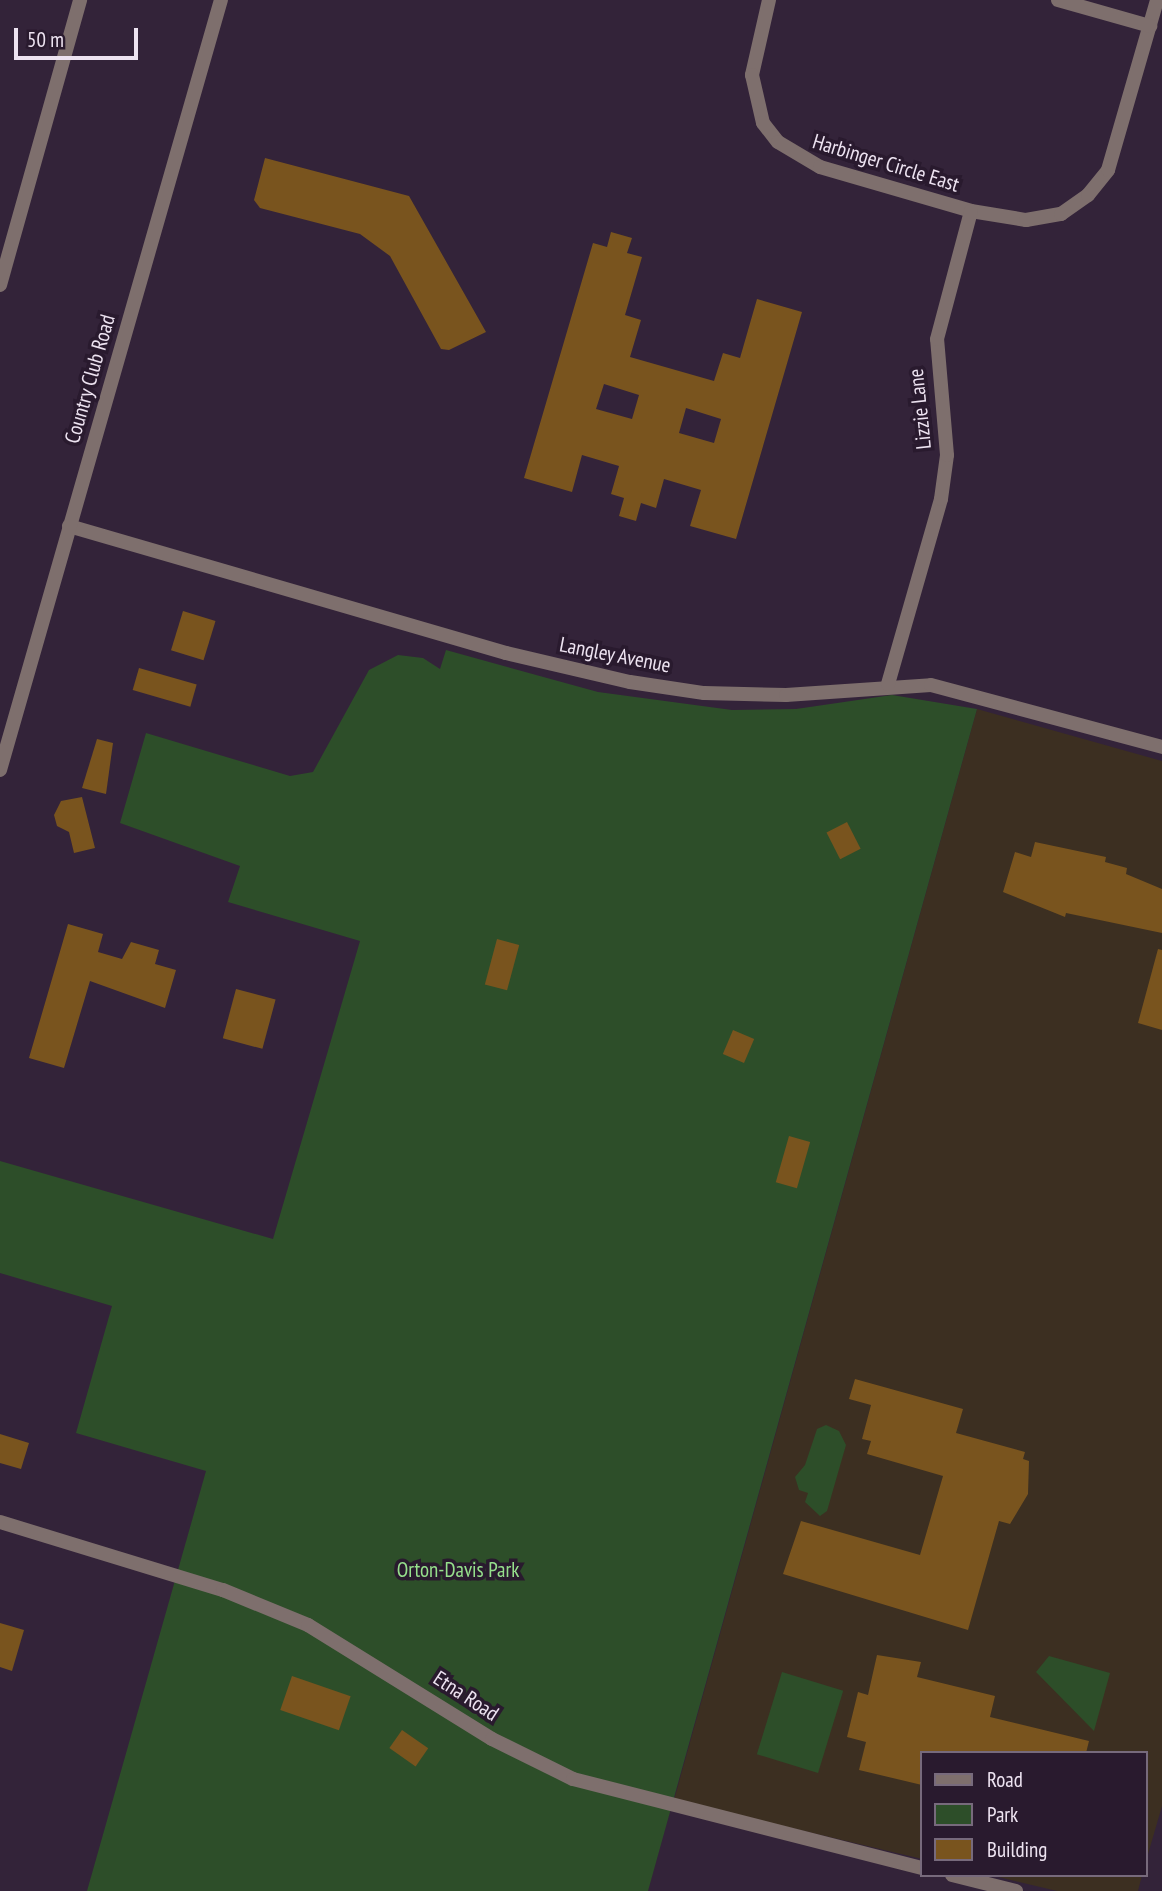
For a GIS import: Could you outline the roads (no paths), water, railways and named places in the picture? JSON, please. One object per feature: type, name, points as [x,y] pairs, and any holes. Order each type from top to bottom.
[{"type":"street","points":[[0,285],[80,0]]},
{"type":"street","name":"Country Club Road","points":[[0,770],[221,0]]},
{"type":"street","name":"Harbinger Circle East","points":[[769,0],[752,75],[763,123],[778,142],[820,167],[971,211],[1042,219],[1061,214],[1093,190],[1115,152],[1157,0]]},
{"type":"street","points":[[1058,0],[1150,26]]},
{"type":"street","name":"Lizzie Lane","points":[[888,684],[941,499],[947,455],[937,340],[971,211]]},
{"type":"street","name":"Langley Avenue","points":[[69,526],[493,650],[630,682],[704,693],[786,695],[888,684],[949,688],[1162,747]]},
{"type":"street","name":"Etna Road","points":[[0,1522],[223,1590],[297,1620],[369,1659],[492,1739],[573,1779],[920,1867]]},
{"type":"street","points":[[960,1877],[1014,1891]]},
{"type":"park label","name":"Orton-Davis Park","points":[[458,1570]]}]
